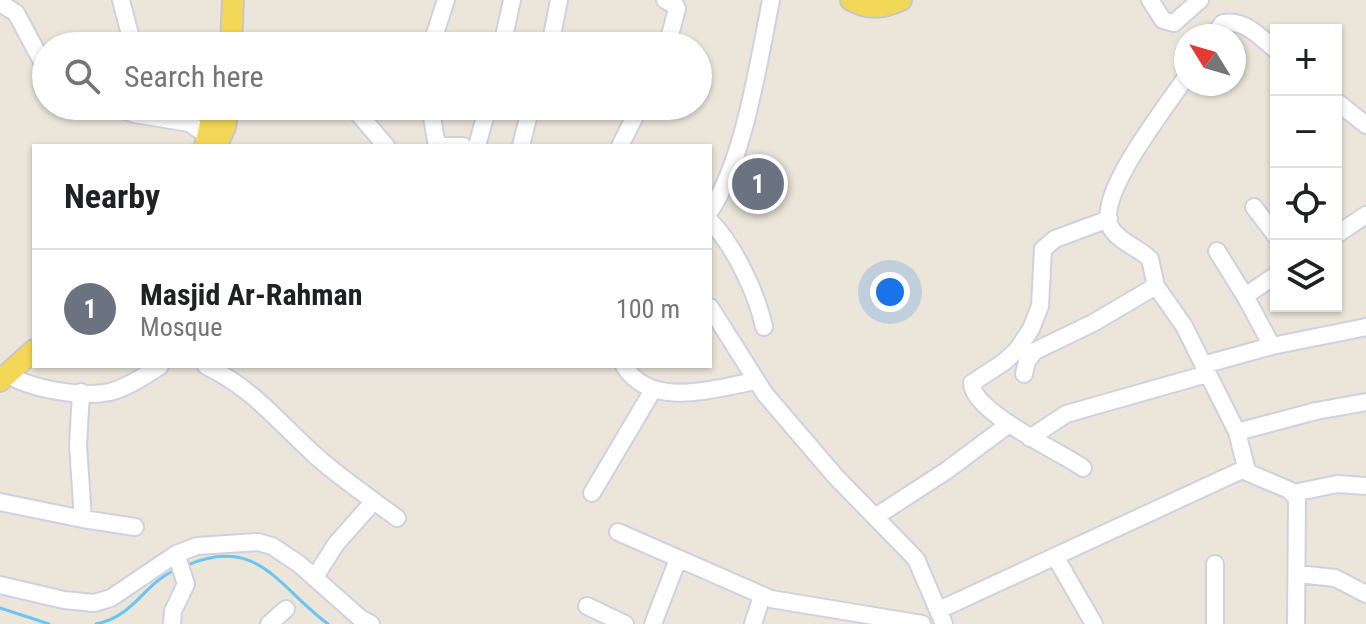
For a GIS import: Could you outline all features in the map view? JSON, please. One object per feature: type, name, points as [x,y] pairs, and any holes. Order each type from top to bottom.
[{"type":"main road","points":[[221,32],[222,0]]},
{"type":"main road","points":[[232,32],[233,0]]},
{"type":"main road","points":[[851,0],[871,7],[882,7],[901,0]]},
{"type":"main road","points":[[210,143],[212,120]]},
{"type":"main road","points":[[210,143],[227,120]]},
{"type":"main road","points":[[6,382],[32,352]]},
{"type":"main road","points":[[6,382],[32,366]]},
{"type":"street","points":[[121,0],[129,32]]},
{"type":"street","points":[[436,32],[446,0]]},
{"type":"street","points":[[505,32],[512,0]]},
{"type":"street","points":[[553,32],[559,0]]},
{"type":"street","points":[[665,0],[677,9],[671,32]]},
{"type":"street","points":[[712,207],[724,186],[756,77],[771,0]]},
{"type":"street","points":[[1150,0],[1163,20],[1174,23],[1200,0]]},
{"type":"street","points":[[0,3],[16,13],[32,43]]},
{"type":"street","points":[[1246,27],[1270,45]]},
{"type":"street","points":[[1174,96],[1114,188],[1109,219],[1118,235],[1150,259],[1156,286],[1184,326],[1237,432],[1247,471]]},
{"type":"street","points":[[1342,106],[1366,125]]},
{"type":"street","points":[[178,120],[189,123],[210,143]]},
{"type":"street","points":[[364,120],[384,144]]},
{"type":"street","points":[[432,120],[437,144]]},
{"type":"street","points":[[478,144],[484,120]]},
{"type":"street","points":[[522,144],[528,120]]},
{"type":"street","points":[[621,144],[633,120]]},
{"type":"street","points":[[1254,207],[1270,228]]},
{"type":"street","points":[[1342,231],[1366,215]]},
{"type":"street","points":[[1083,468],[1061,452],[1009,424],[974,393],[972,383],[1004,362],[1017,350],[1031,329],[1040,306],[1043,249],[1055,239],[1109,219]]},
{"type":"street","points":[[712,223],[746,277],[764,327]]},
{"type":"street","points":[[1217,251],[1272,346]]},
{"type":"street","points":[[1245,296],[1270,279]]},
{"type":"street","points":[[1024,374],[1027,361],[1035,351],[1093,323],[1156,286]]},
{"type":"street","points":[[712,310],[756,381],[827,467],[916,559],[942,617],[1056,558],[1237,472],[1247,471],[1294,493],[1337,484],[1366,486]]},
{"type":"street","points":[[1030,438],[1066,414],[1272,346],[1366,327]]},
{"type":"street","points":[[6,382],[48,389],[109,392],[157,368]]},
{"type":"street","points":[[210,368],[240,385],[270,409],[319,459],[397,518]]},
{"type":"street","points":[[625,368],[653,390],[686,392],[756,381]]},
{"type":"street","points":[[592,493],[653,390]]},
{"type":"street","points":[[81,392],[78,445],[83,519]]},
{"type":"street","points":[[1237,432],[1316,411],[1366,402]]},
{"type":"street","points":[[875,517],[946,471],[1009,424]]},
{"type":"street","points":[[1294,493],[1298,502],[1296,624]]},
{"type":"street","points":[[315,577],[336,544],[374,501]]},
{"type":"street","points":[[0,502],[135,527]]},
{"type":"street","points":[[618,532],[762,596],[922,624]]},
{"type":"street","points":[[0,585],[64,600],[94,603],[122,591],[176,555],[207,544],[258,542],[272,546],[315,577],[360,618],[371,624]]},
{"type":"street","points":[[172,624],[173,611],[186,583],[176,555]]},
{"type":"street","points":[[1056,558],[1094,624]]},
{"type":"street","points":[[653,624],[678,559]]},
{"type":"street","points":[[1215,564],[1215,624]]},
{"type":"street","points":[[1298,574],[1335,578],[1366,594]]},
{"type":"street","points":[[753,624],[762,596]]},
{"type":"street","points":[[587,606],[625,624]]},
{"type":"street","points":[[269,624],[286,609]]},
{"type":"waterway","points":[[185,566],[210,558],[231,556],[249,561],[265,569],[328,624]]},
{"type":"waterway","points":[[96,624],[120,614],[175,570]]},
{"type":"waterway","points":[[0,608],[49,624]]},
{"type":"place","name":"Masjid Ar-Rahman","points":[[758,184]]}]
